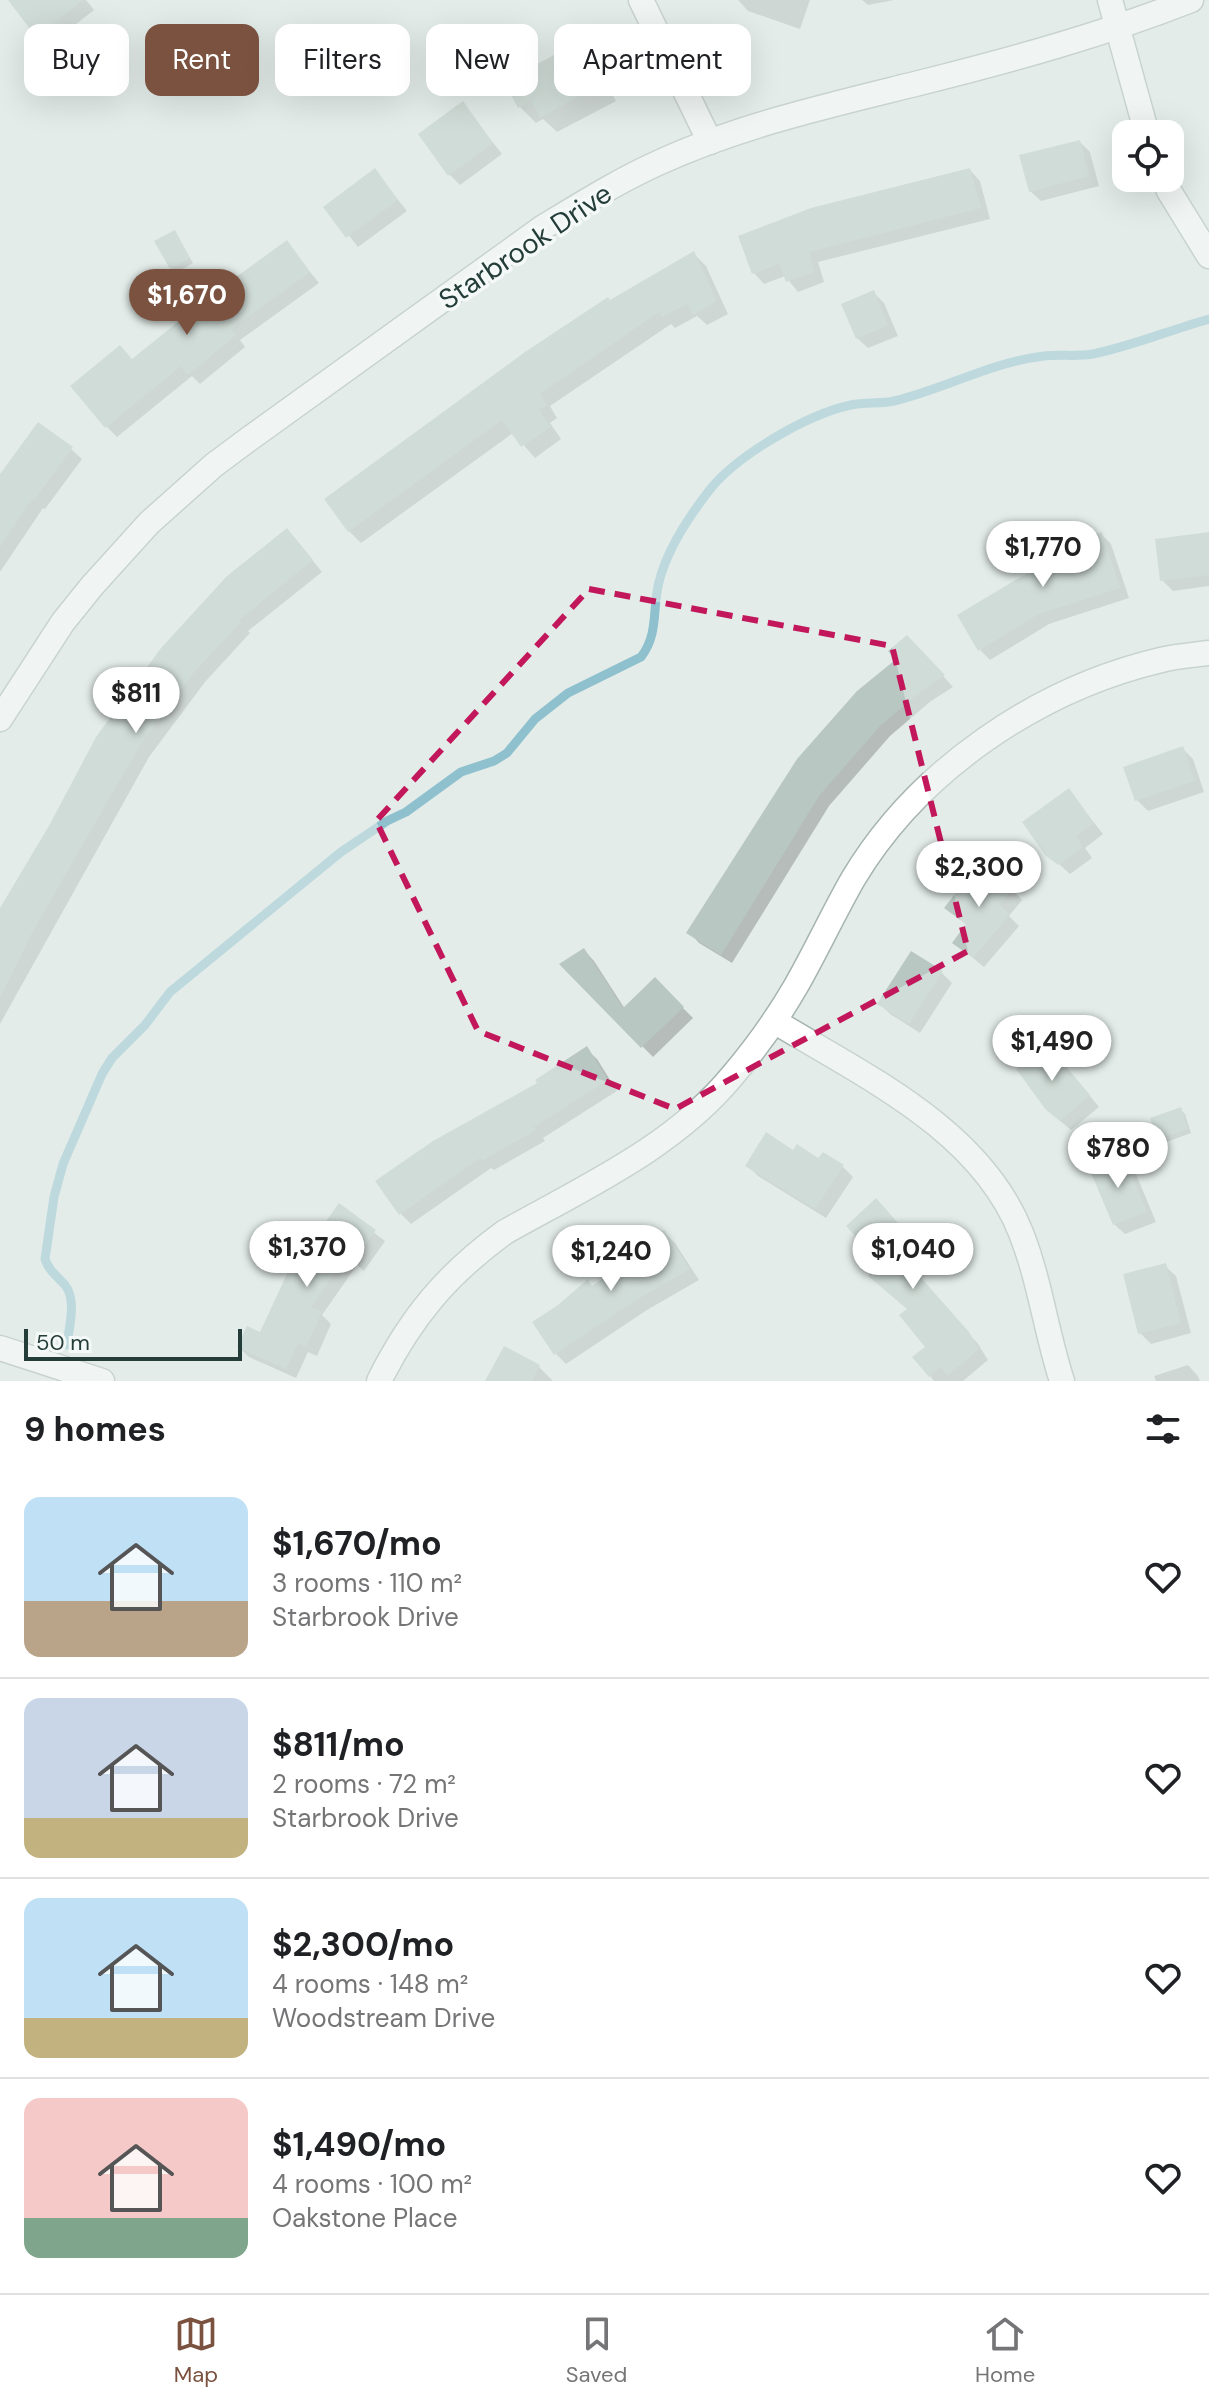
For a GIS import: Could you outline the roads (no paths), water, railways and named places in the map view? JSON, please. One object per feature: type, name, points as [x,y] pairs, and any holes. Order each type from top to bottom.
[{"type":"street","points":[[641,0],[710,142]]},
{"type":"street","points":[[1110,0],[1143,120]]},
{"type":"street","name":"Starbrook Drive","points":[[0,719],[63,622],[149,523],[214,465],[542,228],[619,183],[710,142],[794,115],[961,73],[1117,27],[1191,0]]},
{"type":"street","points":[[1171,192],[1209,256]]},
{"type":"street","points":[[379,1381],[399,1341],[444,1283],[505,1232],[649,1151],[693,1117],[732,1077],[795,988],[872,851],[915,800],[948,768],[999,730],[1045,703],[1109,676],[1162,660],[1209,653]]},
{"type":"street","points":[[774,1021],[940,1126],[985,1172],[1020,1230],[1037,1281],[1062,1381]]},
{"type":"street","points":[[0,1348],[102,1381]]},
{"type":"waterway","points":[[67,1345],[71,1298],[45,1259],[54,1197],[63,1164],[112,1058],[145,1025],[170,992],[341,852],[406,812],[461,772],[494,761],[507,753],[535,719],[568,693],[641,657],[650,639],[657,592],[667,558],[686,523],[720,478],[774,438],[834,410],[856,404],[894,401],[1024,359],[1108,351],[1209,319]]}]
